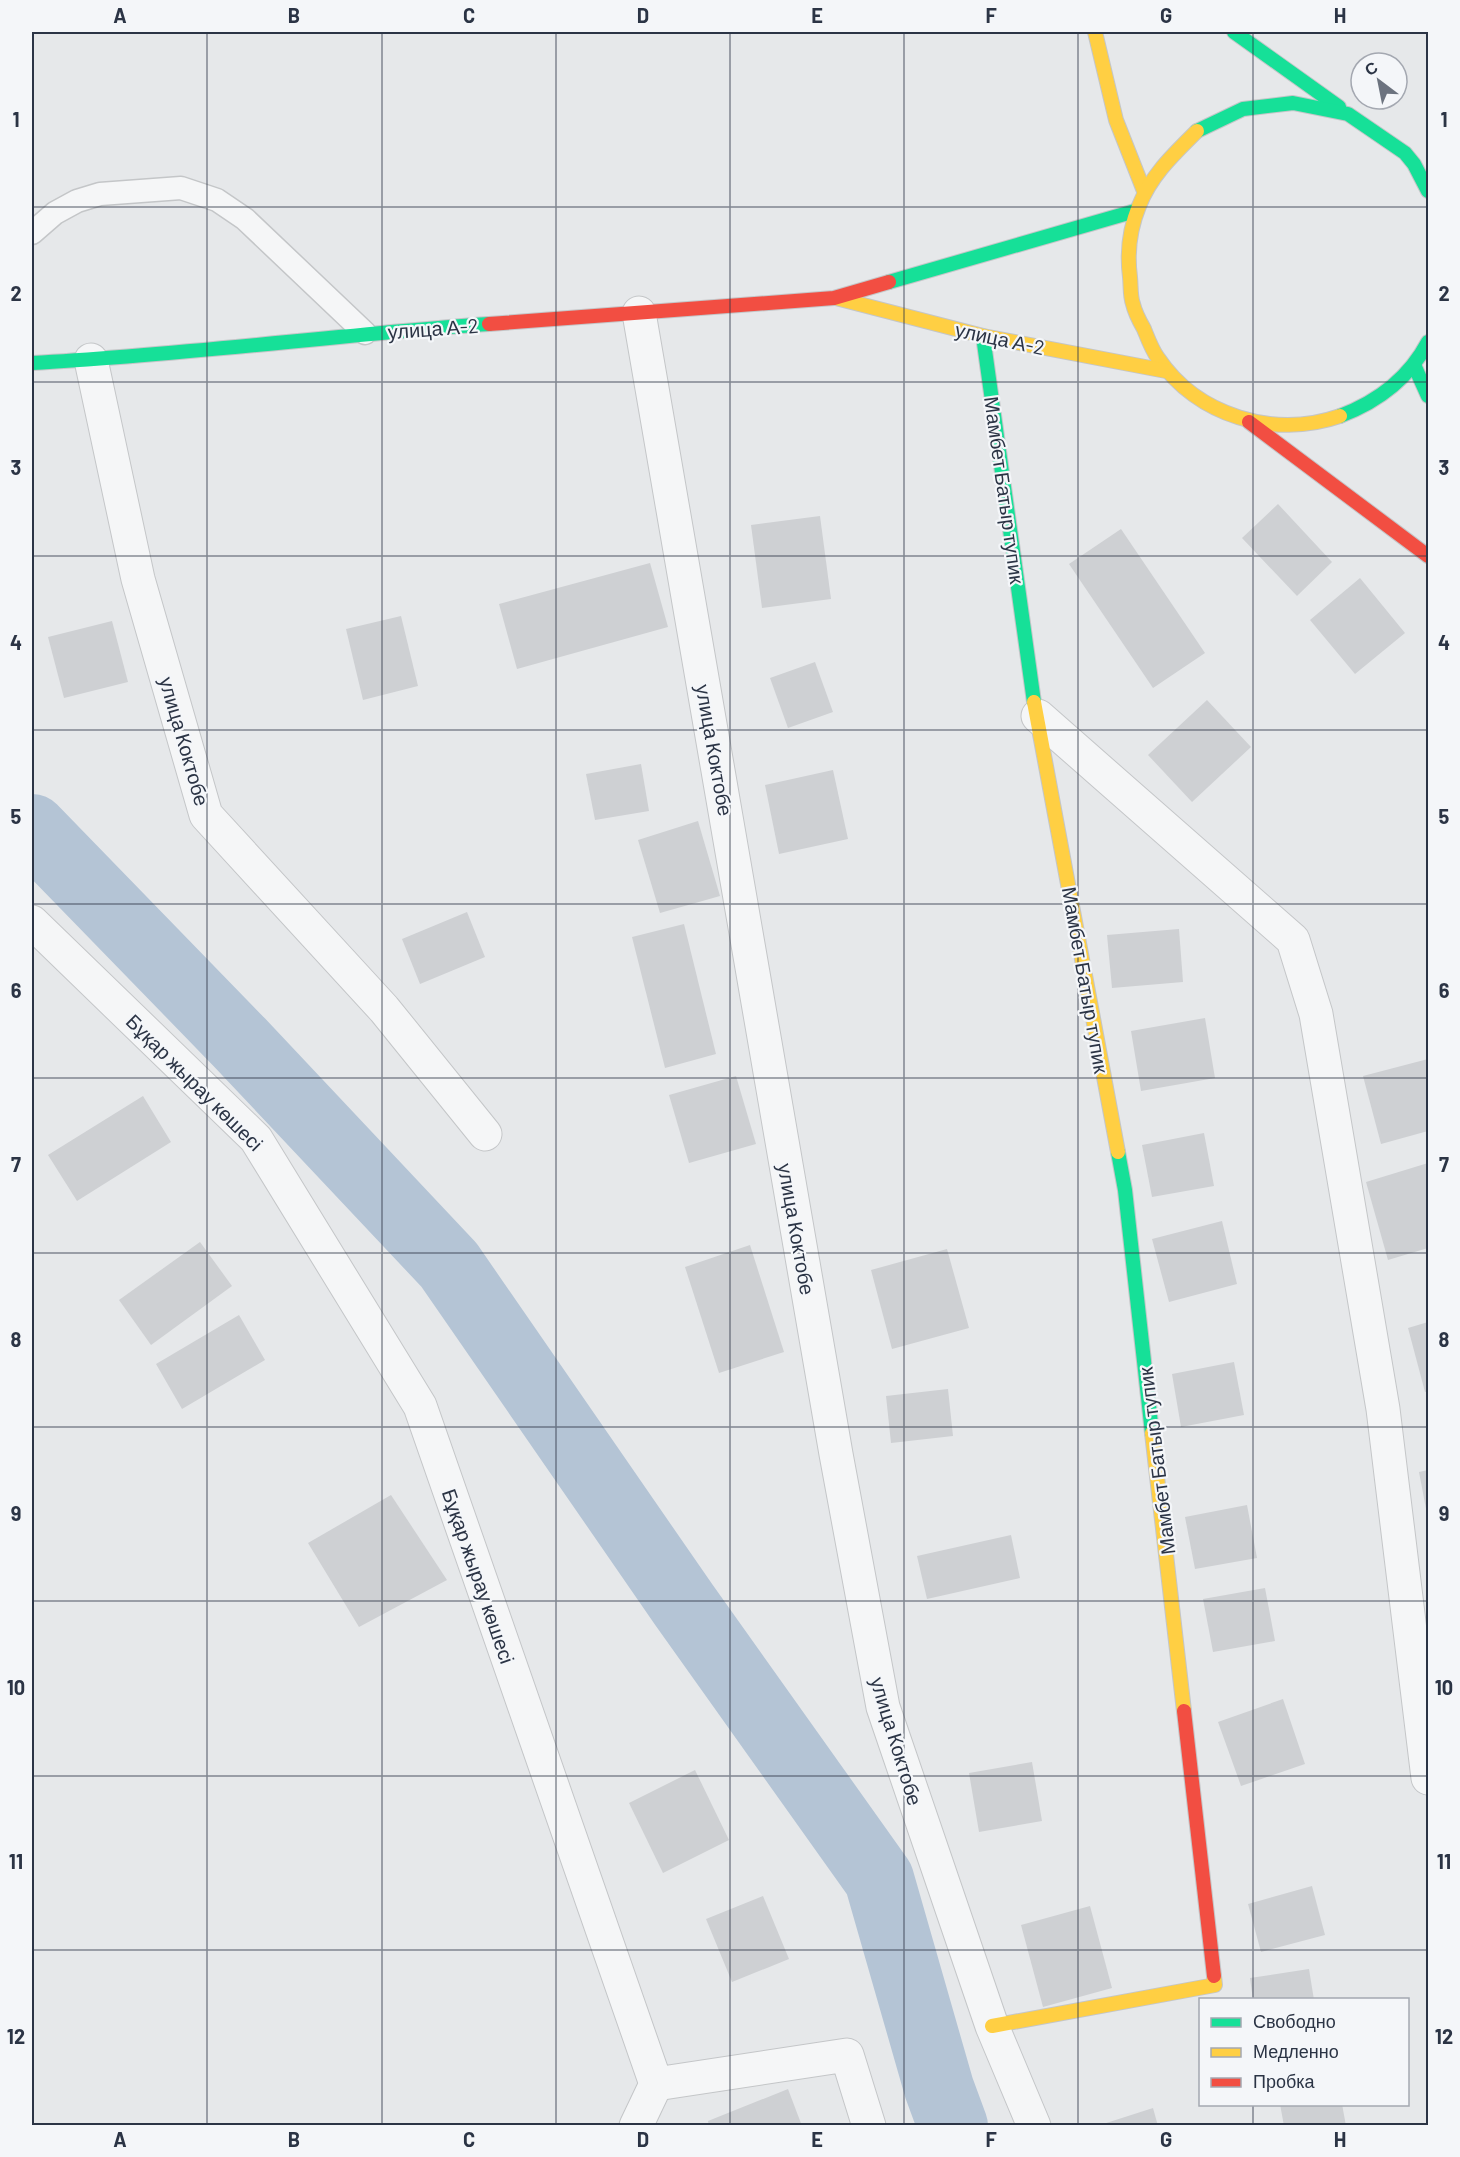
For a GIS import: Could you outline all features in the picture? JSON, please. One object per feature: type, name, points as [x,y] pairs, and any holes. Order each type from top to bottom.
[{"type":"main road","points":[[1095,32],[1116,120],[1144,191]]},
{"type":"main road","points":[[1234,32],[1408,156],[1428,162]]},
{"type":"main road","points":[[1350,115],[1311,104],[1271,103],[1232,112],[1196,132],[1166,158],[1144,191],[1135,212],[1126,254],[1129,296],[1142,336],[1166,371],[1203,402],[1248,421],[1428,556]]},
{"type":"main road","points":[[1408,156],[1428,191]]},
{"type":"main road","name":"улица А-2","points":[[32,363],[91,360],[365,333],[834,298],[1135,212]]},
{"type":"main road","name":"улица А-2","points":[[834,298],[983,336],[1166,371]]},
{"type":"main road","name":"Мамбет Батыр тупик","points":[[983,336],[1038,716],[1125,1190],[1215,1985],[992,2026]]},
{"type":"main road","points":[[1248,421],[1293,426],[1339,417],[1381,397],[1414,365],[1428,342]]},
{"type":"main road","points":[[1414,365],[1428,396]]},
{"type":"street","name":"улица Коктобе","points":[[639,313],[834,1442],[883,1707],[992,2026],[1034,2126]]},
{"type":"street","name":"улица Коктобе","points":[[91,360],[138,579],[206,815],[384,1009],[485,1134]]},
{"type":"street","points":[[1038,716],[1293,940],[1316,1014],[1383,1409],[1428,1778]]},
{"type":"street","name":"Бұқар жырау көшесі","points":[[32,922],[256,1139],[420,1406],[656,2084]]},
{"type":"street","points":[[636,2126],[656,2084],[847,2055],[869,2126]]},
{"type":"lane","points":[[32,233],[55,213],[76,201],[100,194],[181,188],[217,201],[245,219],[365,333]]},
{"type":"building","points":[[1278,504],[1332,562],[1297,596],[1242,538]]},
{"type":"building","points":[[820,516],[831,599],[762,608],[751,525]]},
{"type":"building","points":[[1121,529],[1205,653],[1153,688],[1069,564]]},
{"type":"building","points":[[650,563],[668,627],[517,669],[499,604]]},
{"type":"building","points":[[1360,578],[1405,633],[1355,674],[1310,620]]},
{"type":"building","points":[[401,616],[418,686],[363,700],[346,629]]},
{"type":"building","points":[[112,621],[128,682],[64,698],[48,637]]},
{"type":"building","points":[[815,662],[833,712],[788,728],[770,678]]},
{"type":"building","points":[[1207,700],[1251,747],[1192,802],[1148,755]]},
{"type":"building","points":[[641,764],[649,811],[595,820],[586,774]]},
{"type":"building","points":[[833,770],[848,839],[779,854],[765,785]]},
{"type":"building","points":[[698,821],[720,896],[660,913],[638,840]]},
{"type":"building","points":[[467,912],[485,957],[420,984],[402,939]]},
{"type":"building","points":[[684,924],[716,1054],[665,1068],[632,937]]},
{"type":"building","points":[[1179,929],[1183,982],[1112,988],[1107,935]]},
{"type":"building","points":[[1205,1018],[1215,1078],[1141,1091],[1131,1031]]},
{"type":"building","points":[[1428,1059],[1428,1131],[1381,1144],[1363,1076]]},
{"type":"building","points":[[736,1076],[756,1144],[689,1163],[669,1095]]},
{"type":"building","points":[[143,1096],[171,1142],[77,1201],[48,1155]]},
{"type":"building","points":[[1204,1133],[1214,1186],[1152,1197],[1142,1145]]},
{"type":"building","points":[[1428,1163],[1428,1248],[1388,1260],[1366,1182]]},
{"type":"building","points":[[1222,1221],[1237,1284],[1169,1302],[1152,1239]]},
{"type":"building","points":[[200,1242],[232,1286],[151,1345],[119,1300]]},
{"type":"building","points":[[750,1245],[784,1352],[719,1373],[685,1267]]},
{"type":"building","points":[[947,1249],[969,1328],[892,1349],[871,1270]]},
{"type":"building","points":[[239,1315],[265,1360],[182,1409],[156,1364]]},
{"type":"building","points":[[1428,1322],[1428,1391],[1425,1392],[1408,1328]]},
{"type":"building","points":[[1234,1362],[1244,1415],[1181,1427],[1172,1374]]},
{"type":"building","points":[[948,1389],[953,1436],[891,1443],[886,1396]]},
{"type":"building","points":[[1428,1470],[1428,1514],[1427,1514],[1419,1472]]},
{"type":"building","points":[[391,1495],[447,1580],[359,1627],[308,1543]]},
{"type":"building","points":[[1247,1505],[1257,1558],[1195,1569],[1185,1517]]},
{"type":"building","points":[[1011,1535],[1020,1578],[927,1599],[917,1556]]},
{"type":"building","points":[[1265,1588],[1275,1641],[1213,1652],[1203,1599]]},
{"type":"building","points":[[1283,1699],[1305,1764],[1241,1786],[1218,1722]]},
{"type":"building","points":[[1032,1762],[1042,1821],[979,1832],[969,1773]]},
{"type":"building","points":[[695,1770],[729,1840],[663,1873],[629,1803]]},
{"type":"building","points":[[1312,1886],[1325,1935],[1261,1952],[1248,1904]]},
{"type":"building","points":[[763,1896],[789,1959],[732,1982],[706,1919]]},
{"type":"building","points":[[1090,1906],[1112,1988],[1043,2007],[1021,1925]]},
{"type":"building","points":[[1309,1969],[1314,1998],[1253,1998],[1250,1978]]},
{"type":"building","points":[[788,2089],[802,2126],[709,2126],[708,2121]]},
{"type":"building","points":[[1280,2106],[1342,2106],[1346,2126],[1284,2126]]},
{"type":"building","points":[[1153,2108],[1158,2126],[1100,2126],[1100,2125]]},
{"type":"waterway","points":[[32,829],[240,1043],[449,1265],[684,1605],[879,1879],[939,2088],[953,2126]]},
{"type":"traffic: fast","points":[[1234,32],[1339,107]]},
{"type":"traffic: fast","points":[[1197,131],[1243,109],[1293,103],[1348,114],[1405,153],[1414,164],[1428,191]]},
{"type":"traffic: fast","points":[[889,282],[1135,211]]},
{"type":"traffic: fast","points":[[32,363],[489,324]]},
{"type":"traffic: fast","points":[[983,336],[1034,702]]},
{"type":"traffic: fast","points":[[1340,416],[1367,404],[1402,378],[1428,342]]},
{"type":"traffic: fast","points":[[1414,365],[1428,396]]},
{"type":"traffic: fast","points":[[1118,1152],[1125,1190],[1152,1433]]},
{"type":"traffic: slow","points":[[1095,32],[1116,120],[1144,191]]},
{"type":"traffic: slow","points":[[1197,131],[1150,184],[1139,206],[1131,232],[1129,259],[1131,298],[1152,348],[1174,378],[1194,395],[1215,408],[1239,417],[1264,423],[1289,425],[1340,416]]},
{"type":"traffic: slow","points":[[836,298],[983,336],[1166,371]]},
{"type":"traffic: slow","points":[[1034,702],[1118,1152]]},
{"type":"traffic: slow","points":[[1152,1433],[1184,1711]]},
{"type":"traffic: slow","points":[[992,2026],[1215,1985],[1214,1976]]},
{"type":"traffic: jam","points":[[489,324],[834,298],[889,282]]},
{"type":"traffic: jam","points":[[1249,422],[1428,556]]},
{"type":"traffic: jam","points":[[1184,1711],[1214,1976]]}]
